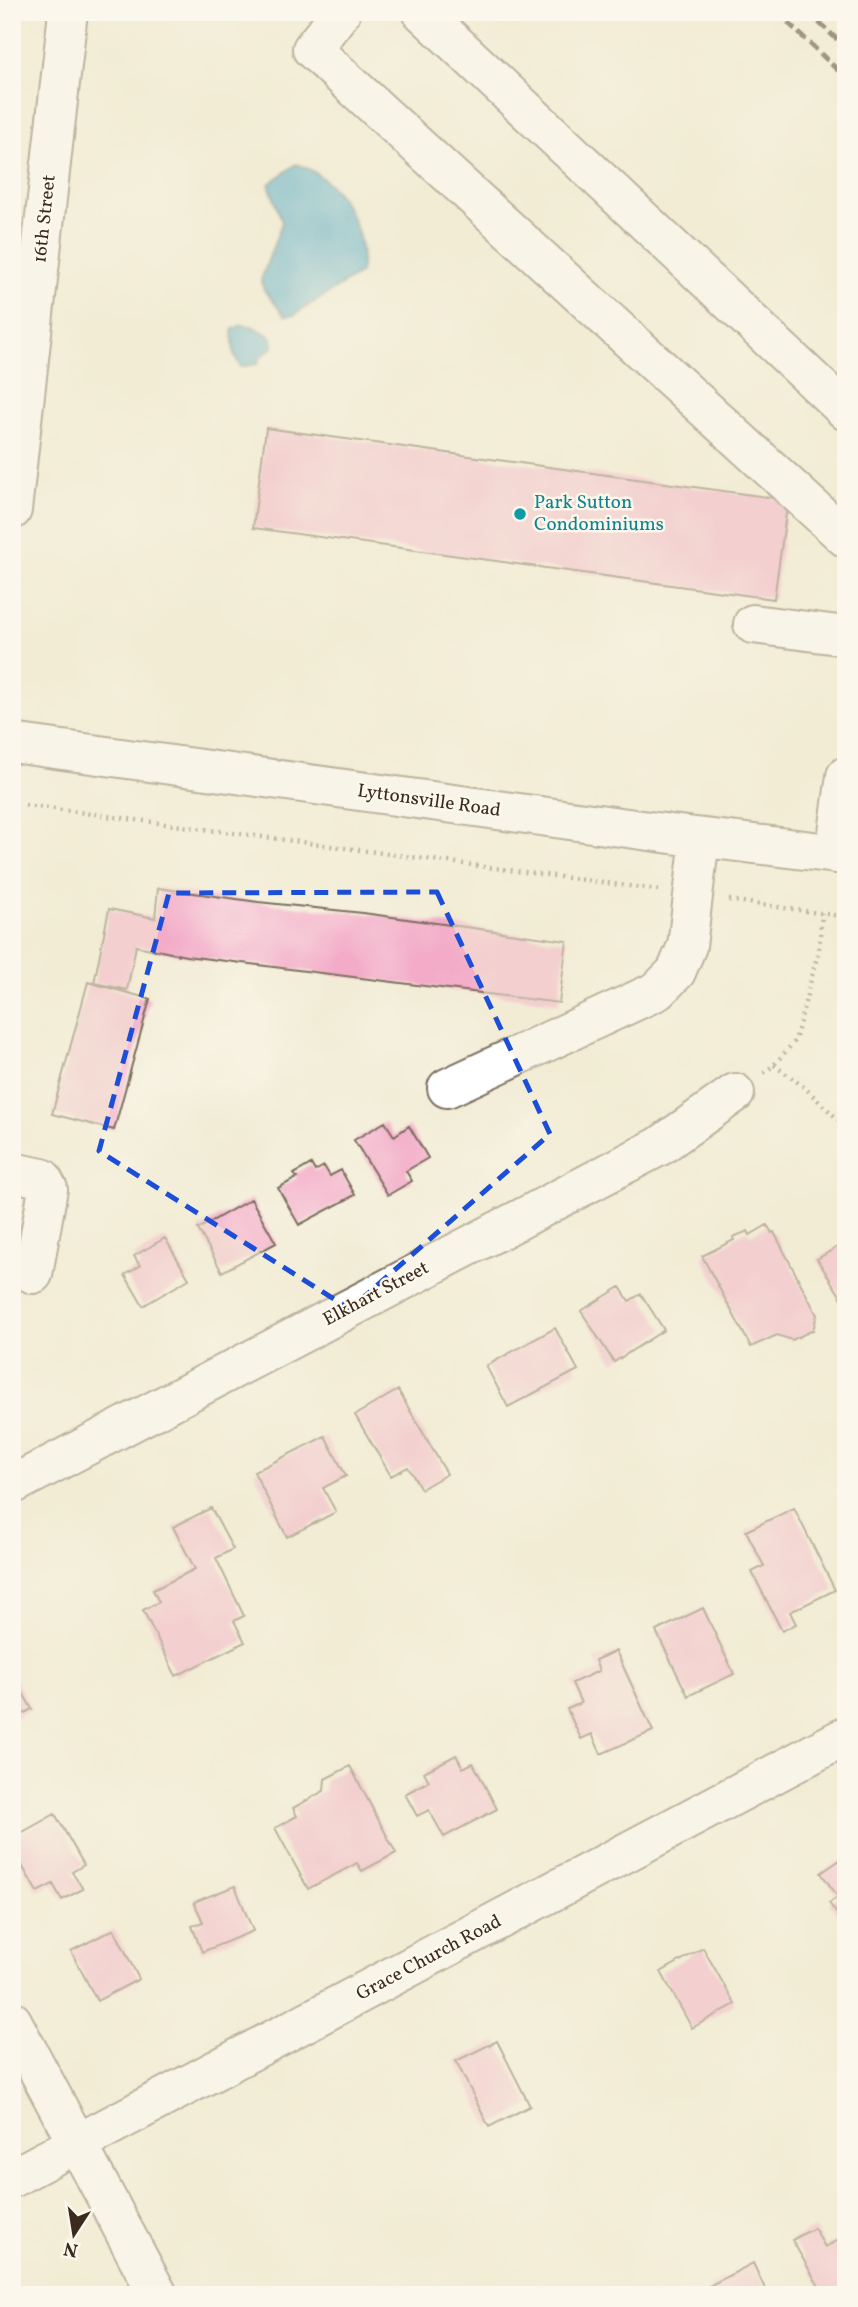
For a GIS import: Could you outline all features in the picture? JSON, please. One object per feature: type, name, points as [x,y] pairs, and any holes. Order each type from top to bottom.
[{"type":"street","name":"16th Street","points":[[12,510],[68,12]]},
{"type":"street","points":[[341,12],[312,49],[846,538]]},
{"type":"street","points":[[422,12],[846,411]]},
{"type":"street","points":[[753,624],[846,636]]},
{"type":"street","name":"Lyttonsville Road","points":[[12,743],[840,855]]},
{"type":"street","points":[[840,855],[846,776]]},
{"type":"street","points":[[447,1088],[657,991],[676,972],[687,946],[700,838]]},
{"type":"street","name":"Elkhart Street","points":[[12,1485],[660,1146],[734,1093]]},
{"type":"street","points":[[12,1172],[42,1178],[48,1189],[33,1274]]},
{"type":"street","name":"Grace Church Road","points":[[12,2178],[846,1736]]},
{"type":"street","points":[[12,2021],[158,2295]]},
{"type":"path","points":[[24,805],[846,917]]},
{"type":"path","points":[[734,1093],[774,1066],[795,1041],[819,949],[822,913]]},
{"type":"path","points":[[774,1066],[804,1087],[846,1127]]},
{"type":"highlighted area","points":[[437,892],[550,1134],[350,1309],[99,1151],[169,893]]},
{"type":"water","points":[[296,164],[311,170],[324,180],[347,207],[355,224],[362,257],[360,273],[294,315],[285,316],[264,290],[261,280],[282,222],[269,184]]},
{"type":"water","points":[[241,325],[252,326],[272,337],[273,347],[259,358],[258,364],[241,367],[234,355],[232,330]]},
{"type":"building","name":"Park Sutton Condominiums","points":[[266,428],[788,500],[774,599],[253,528]]},
{"type":"building","points":[[158,888],[567,941],[559,1003],[186,956],[136,946],[127,990],[94,983],[109,909],[155,918]]},
{"type":"building","points":[[88,982],[150,999],[114,1130],[52,1114]]},
{"type":"building","points":[[385,1122],[394,1136],[409,1126],[428,1158],[406,1171],[412,1181],[388,1195],[354,1140]]},
{"type":"building","points":[[311,1164],[315,1171],[324,1166],[330,1176],[341,1170],[355,1195],[299,1225],[278,1188],[297,1178],[294,1174]]},
{"type":"building","points":[[251,1199],[276,1243],[222,1272],[198,1229]]},
{"type":"building","points":[[767,1225],[772,1233],[774,1232],[817,1315],[813,1330],[792,1340],[777,1335],[751,1347],[702,1256],[734,1240],[733,1237],[748,1231],[750,1235]]},
{"type":"building","points":[[165,1238],[189,1279],[143,1306],[125,1275],[140,1266],[134,1256]]},
{"type":"building","points":[[846,1242],[846,1305],[817,1259]]},
{"type":"building","points":[[620,1287],[629,1301],[641,1294],[664,1330],[614,1362],[581,1311]]},
{"type":"building","points":[[555,1328],[578,1370],[508,1407],[486,1366]]},
{"type":"building","points":[[398,1390],[447,1474],[421,1489],[408,1467],[391,1476],[355,1415]]},
{"type":"building","points":[[325,1436],[346,1476],[323,1488],[336,1512],[287,1537],[254,1472]]},
{"type":"building","points":[[211,1508],[233,1549],[216,1558],[244,1616],[234,1621],[245,1642],[176,1676],[143,1610],[159,1602],[153,1590],[195,1569],[173,1527]]},
{"type":"building","points":[[794,1508],[835,1590],[790,1612],[796,1624],[782,1631],[752,1572],[764,1566],[746,1531]]},
{"type":"building","points":[[703,1608],[734,1674],[688,1696],[656,1631]]},
{"type":"building","points":[[616,1651],[653,1731],[601,1754],[592,1734],[581,1739],[567,1709],[581,1703],[572,1683],[599,1671],[595,1660]]},
{"type":"building","points":[[12,1674],[32,1709],[12,1720]]},
{"type":"building","points":[[456,1755],[463,1768],[473,1763],[497,1809],[444,1837],[429,1810],[417,1816],[405,1794],[429,1781],[424,1772]]},
{"type":"building","points":[[350,1766],[396,1853],[362,1871],[357,1863],[308,1889],[275,1828],[297,1816],[293,1808],[324,1791],[325,1779]]},
{"type":"building","points":[[55,1814],[84,1865],[72,1872],[83,1889],[62,1900],[53,1884],[37,1892],[12,1848],[12,1838]]},
{"type":"building","points":[[840,1860],[846,1868],[846,1926],[829,1903],[838,1897],[821,1873]]},
{"type":"building","points":[[235,1886],[253,1931],[202,1952],[192,1926],[203,1922],[194,1902]]},
{"type":"building","points":[[114,1929],[139,1979],[97,2001],[71,1951]]},
{"type":"building","points":[[703,1948],[735,2004],[692,2028],[661,1972]]},
{"type":"building","points":[[497,2041],[530,2106],[489,2127],[456,2061]]},
{"type":"building","points":[[814,2228],[825,2247],[846,2236],[846,2295],[824,2295],[792,2240]]},
{"type":"building","points":[[753,2263],[768,2295],[713,2295],[709,2286]]},
{"type":"railway","points":[[777,12],[846,78]]},
{"type":"railway","points":[[808,12],[846,48]]},
{"type":"place","name":"Park Sutton Condominiums","points":[[520,514]]}]
